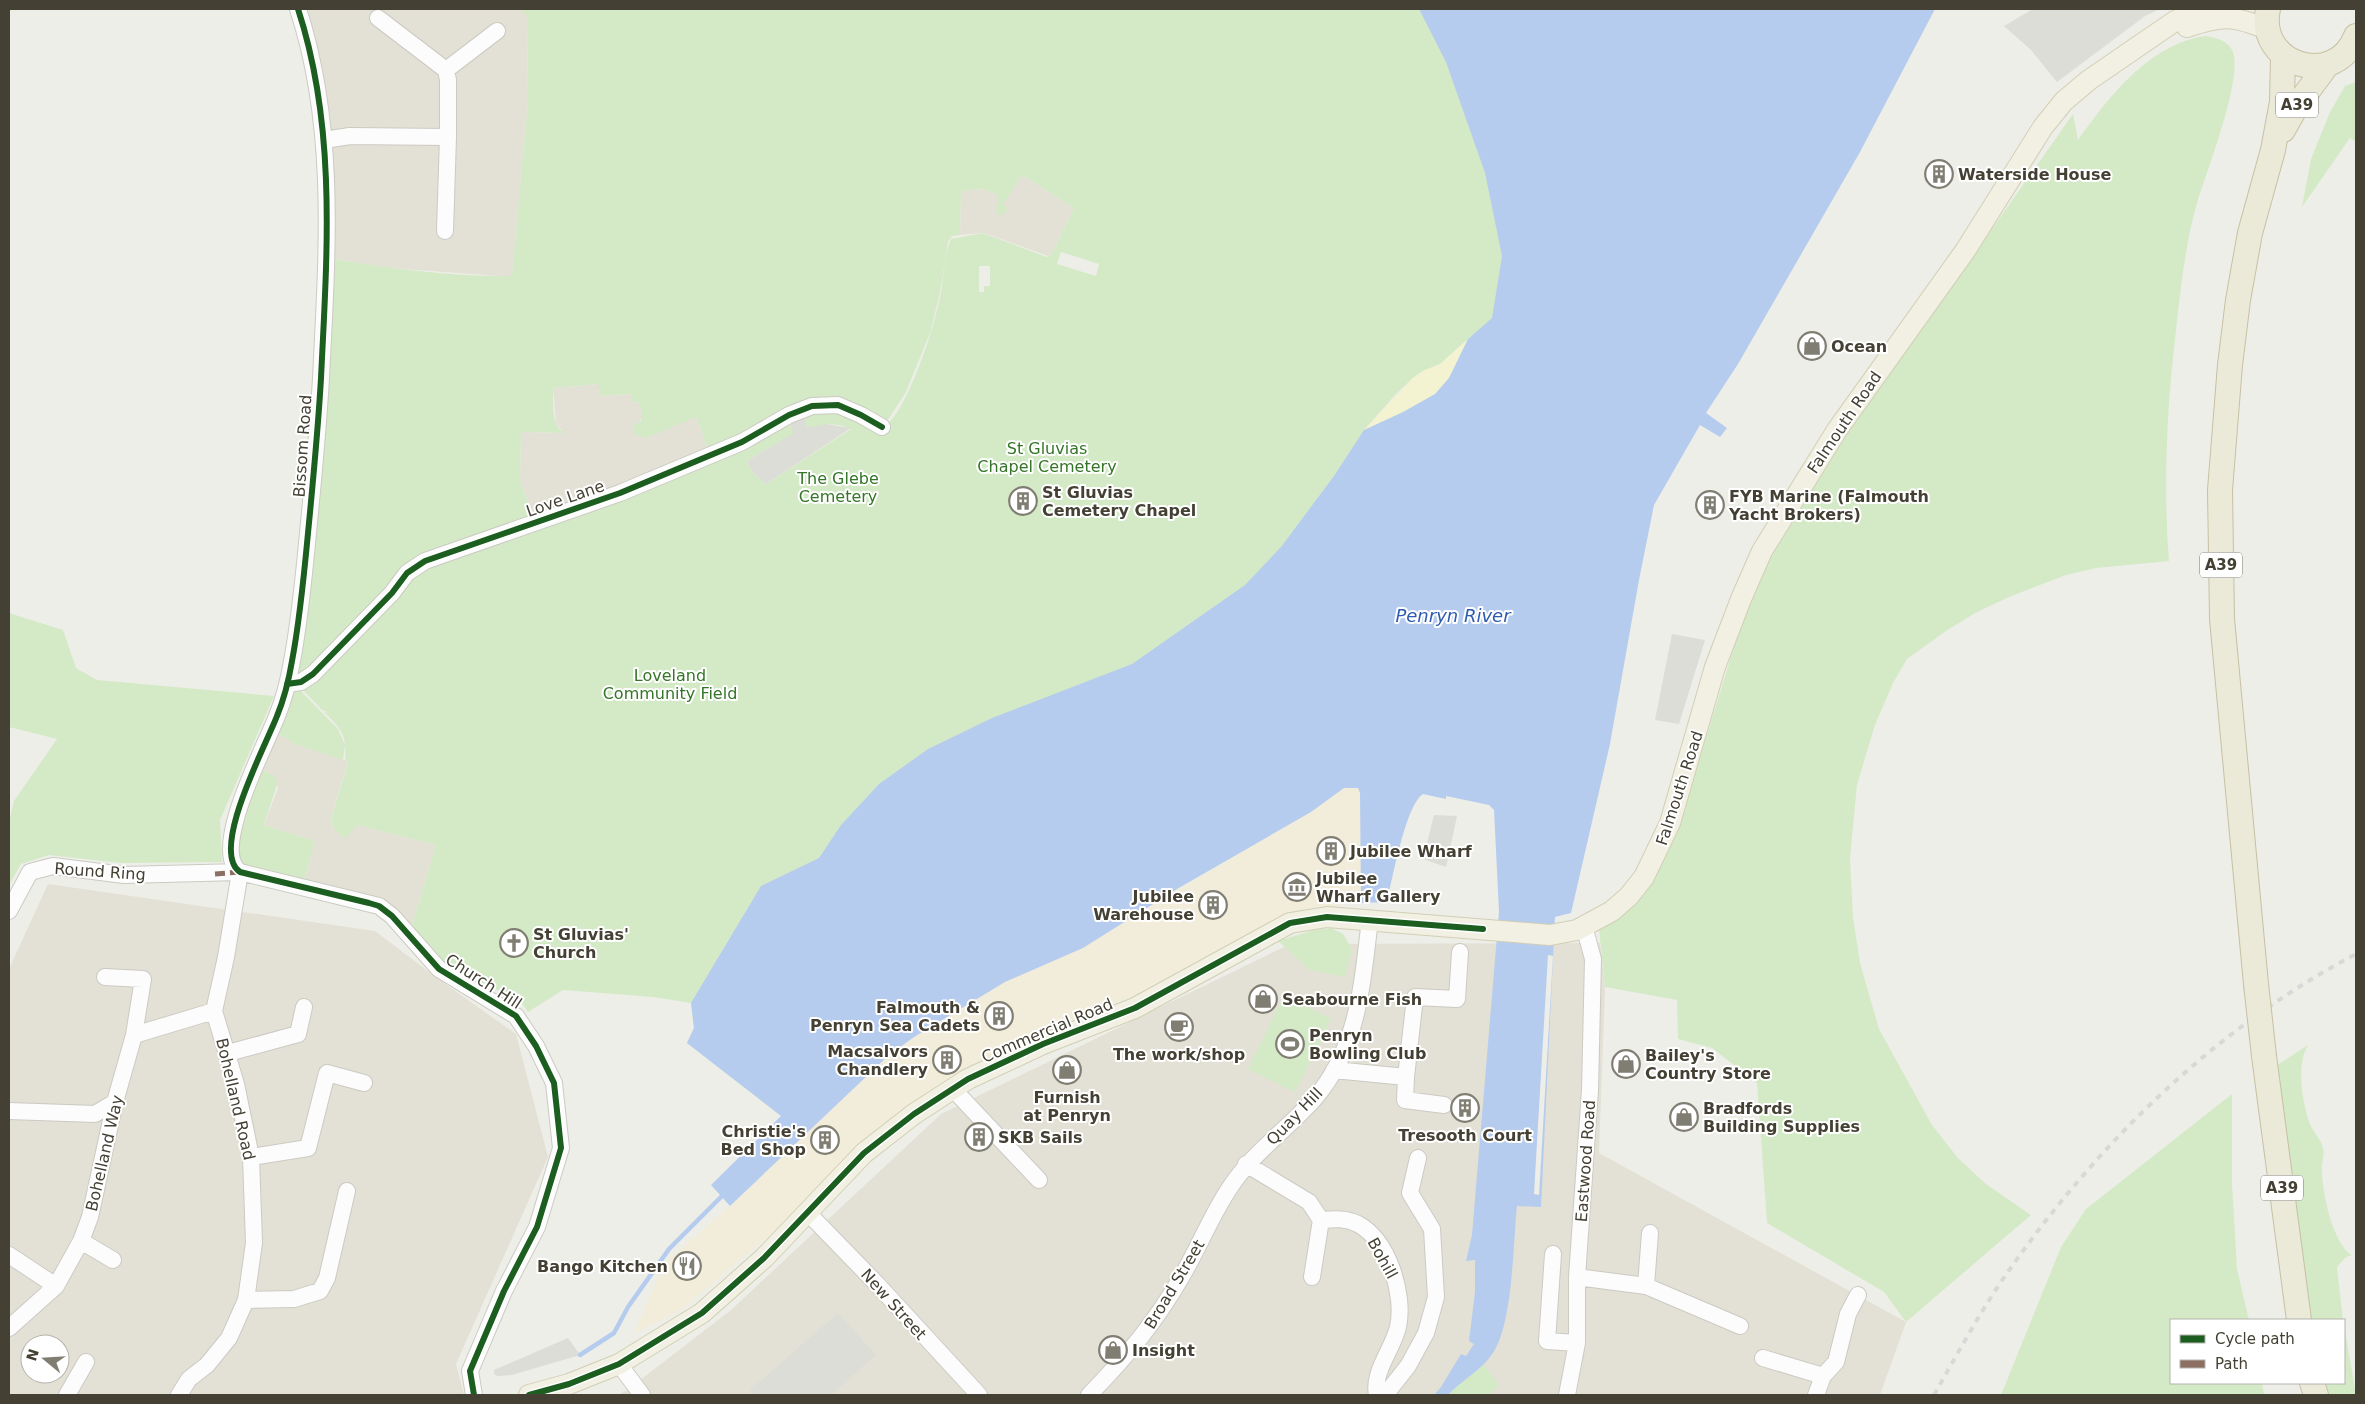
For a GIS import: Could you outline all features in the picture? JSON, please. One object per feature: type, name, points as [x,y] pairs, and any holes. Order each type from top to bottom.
[{"type":"highway","name":"Falmouth Road","points":[[2267,19],[2273,44],[2283,56]]},
{"type":"highway","points":[[2283,56],[2296,64],[2311,67],[2327,65],[2344,55],[2356,36]]},
{"type":"highway","name":"A39","points":[[2283,56],[2282,102],[2273,150],[2250,233],[2238,300],[2230,365],[2220,490],[2222,619],[2256,984],[2299,1319]]},
{"type":"highway","name":"A39","points":[[2273,150],[2296,107],[2327,65]]},
{"type":"main road","name":"Falmouth Road","points":[[1576,929],[1618,907],[1629,896],[1650,866],[1679,798],[1715,668],[1741,599],[1762,551],[1797,492],[1866,390],[1965,252],[2043,127],[2077,90],[2175,21],[2203,9]]},
{"type":"main road","name":"Falmouth Road","points":[[2145,42],[2211,19],[2227,17],[2245,20],[2267,19]]},
{"type":"main road","name":"Commercial Road","points":[[529,1395],[569,1384],[619,1364],[702,1313],[764,1258],[864,1153],[914,1114],[968,1079],[1043,1044],[1135,1008],[1290,924],[1327,917],[1540,934],[1576,929]]},
{"type":"street","name":"Bissom Road","points":[[240,872],[235,868],[231,859],[232,834],[237,814],[278,715],[287,684],[301,603],[319,422],[327,245],[324,140],[317,82],[298,9]]},
{"type":"street","points":[[378,18],[446,70],[448,137],[445,231]]},
{"type":"street","points":[[446,70],[497,31]]},
{"type":"street","points":[[324,140],[350,136],[448,137]]},
{"type":"street","name":"Love Lane","points":[[287,684],[302,682],[313,674],[392,593],[407,573],[425,561],[620,493],[742,442],[789,415],[812,406],[838,405],[862,415],[882,427]]},
{"type":"street","name":"Round Ring","points":[[9,911],[30,872],[53,866],[124,875],[215,874]]},
{"type":"street","points":[[134,1035],[214,1012],[226,957],[240,872]]},
{"type":"street","name":"Church Hill","points":[[215,874],[240,872],[378,906],[392,916],[439,969],[516,1016],[536,1046],[554,1083],[561,1148],[538,1227],[504,1291],[470,1371],[474,1395]]},
{"type":"street","name":"Quay Hill","points":[[1246,1164],[1316,1097],[1334,1070],[1349,1041],[1358,1012],[1370,920]]},
{"type":"street","name":"Eastwood Road","points":[[1568,1395],[1577,1343],[1577,1277],[1590,1101],[1594,991],[1593,958],[1576,929]]},
{"type":"street","points":[[1444,1105],[1404,1100],[1406,1077],[1415,997],[1457,999],[1460,952]]},
{"type":"street","name":"Bohelland Way","points":[[9,1328],[56,1286],[81,1241],[90,1217],[115,1102],[134,1035],[143,979],[105,977]]},
{"type":"street","points":[[228,1053],[298,1034],[304,1007]]},
{"type":"street","name":"Bohelland Road","points":[[179,1395],[189,1379],[207,1366],[229,1338],[246,1300],[254,1242],[251,1157],[228,1053],[214,1012]]},
{"type":"street","points":[[1334,1070],[1406,1077]]},
{"type":"street","points":[[251,1157],[308,1148],[327,1073],[364,1083]]},
{"type":"street","points":[[953,1089],[1039,1180]]},
{"type":"street","points":[[9,1111],[95,1114],[115,1102]]},
{"type":"street","points":[[1385,1395],[1408,1366],[1426,1333],[1436,1297],[1432,1229],[1410,1194],[1418,1158]]},
{"type":"street","points":[[1246,1164],[1309,1202],[1321,1220],[1312,1277]]},
{"type":"street","name":"Broad Street","points":[[1089,1395],[1133,1349],[1159,1314],[1183,1275],[1228,1190],[1246,1164]]},
{"type":"street","points":[[246,1300],[294,1300],[320,1291],[327,1278],[347,1191]]},
{"type":"street","name":"New Street","points":[[808,1213],[980,1395]]},
{"type":"street","name":"Bohill","points":[[1321,1220],[1336,1219],[1353,1222],[1370,1233],[1392,1269],[1398,1286],[1400,1318],[1394,1340],[1377,1377],[1376,1388],[1378,1395]]},
{"type":"street","points":[[1646,1286],[1650,1233]]},
{"type":"street","points":[[81,1241],[113,1260]]},
{"type":"street","points":[[9,1254],[56,1286]]},
{"type":"street","points":[[1553,1254],[1547,1341],[1577,1343]]},
{"type":"street","points":[[1577,1277],[1646,1286],[1740,1326]]},
{"type":"street","points":[[1816,1395],[1823,1376],[1836,1362],[1848,1314],[1858,1295]]},
{"type":"street","points":[[1762,1358],[1823,1376]]},
{"type":"street","points":[[67,1395],[86,1362]]},
{"type":"street","points":[[619,1364],[642,1395]]},
{"type":"shaded area","points":[[299,9],[520,9],[527,15],[528,101],[512,277],[390,268],[327,258],[326,159]]},
{"type":"shaded area","points":[[2033,9],[2160,9],[2145,16],[2057,82],[2031,50],[2004,26]]},
{"type":"shaded area","points":[[1022,175],[1074,208],[1051,255],[1048,256],[984,233],[960,235],[961,191],[983,189],[999,195],[996,213]]},
{"type":"shaded area","points":[[599,384],[600,396],[632,394],[632,401],[639,404],[642,410],[642,418],[637,424],[696,417],[710,454],[535,522],[520,480],[521,432],[564,433],[556,423],[553,388]]},
{"type":"shaded area","points":[[804,413],[807,428],[825,424],[851,428],[766,484],[753,473],[747,461],[794,433],[787,420]]},
{"type":"shaded area","points":[[1672,634],[1705,640],[1679,724],[1655,720]]},
{"type":"shaded area","points":[[273,731],[295,744],[348,761],[331,819],[334,829],[358,825],[436,845],[409,935],[392,916],[302,887],[315,841],[264,825],[278,788],[274,775],[257,768]]},
{"type":"shaded area","points":[[1344,788],[1358,788],[1360,793],[1361,903],[1312,908],[1281,917],[1144,992],[1038,1033],[957,1075],[868,1140],[777,1229],[681,1310],[634,1334],[657,1279],[671,1257],[730,1206],[888,1056],[914,1037],[1005,982],[1083,948],[1177,890],[1311,812]]},
{"type":"shaded area","points":[[1434,815],[1457,816],[1446,867],[1423,859]]},
{"type":"shaded area","points":[[48,884],[375,931],[516,1034],[548,1157],[456,1364],[464,1395],[9,1395],[9,969]]},
{"type":"shaded area","points":[[1600,943],[1605,987],[1599,1153],[1906,1322],[1880,1395],[617,1395],[626,1391],[731,1310],[941,1114],[1290,944]]},
{"type":"shaded area","points":[[838,1313],[876,1355],[831,1395],[755,1395],[750,1390]]},
{"type":"shaded area","points":[[568,1338],[580,1355],[512,1375],[497,1376],[494,1374],[494,1370]]},
{"type":"green space","points":[[520,9],[1755,9],[1676,170],[1600,362],[1556,511],[1524,686],[1500,724],[1445,720],[1406,728],[1350,762],[1283,774],[1228,806],[1050,934],[995,940],[850,1030],[828,1069],[781,1116],[687,1043],[694,1028],[691,1003],[653,997],[563,990],[528,1012],[519,1000],[471,978],[469,986],[437,966],[409,935],[436,845],[358,825],[345,839],[334,829],[331,819],[348,762],[345,760],[344,738],[339,728],[324,712],[329,713],[322,710],[296,683],[302,682],[314,674],[392,594],[408,573],[426,561],[622,493],[754,438],[787,420],[795,433],[747,461],[753,473],[766,484],[851,429],[829,424],[807,429],[804,411],[819,405],[834,405],[849,410],[839,405],[819,403],[788,415],[751,436],[710,454],[696,417],[646,438],[634,434],[634,425],[641,421],[642,410],[638,403],[632,401],[631,394],[600,396],[598,384],[553,388],[555,421],[567,433],[521,432],[520,480],[535,522],[425,560],[407,573],[382,603],[313,673],[301,681],[288,683],[302,602],[317,459],[327,258],[419,271],[512,276],[528,101],[527,16]],"holes":[[[1022,175],[1074,208],[1051,255],[1047,257],[983,233],[951,239],[947,252],[941,292],[933,324],[920,364],[903,401],[885,427],[860,415],[884,426],[906,392],[930,333],[940,293],[948,242],[952,236],[960,235],[961,191],[983,189],[998,195],[996,213],[1002,216],[1008,208],[1003,204]],[[1061,252],[1099,264],[1096,276],[1057,264]],[[979,266],[990,266],[990,286],[984,286],[984,292],[979,292]],[[1467,340],[1449,377],[1434,395],[1406,412],[1365,429],[1413,378],[1423,371],[1440,364]]]},
{"type":"green space","points":[[2206,36],[2227,44],[2232,50],[2235,62],[2229,101],[2197,203],[2186,250],[2168,417],[2166,503],[2169,561],[2096,568],[2066,575],[2009,597],[1975,613],[1907,659],[1893,683],[1875,725],[1857,785],[1850,858],[1853,917],[1860,963],[1879,1029],[1932,1125],[1958,1158],[1986,1184],[2031,1215],[1906,1322],[1884,1292],[1767,1223],[1757,1083],[1712,1048],[1678,1039],[1677,1000],[1605,987],[1599,929],[1657,872],[1668,852],[1687,800],[1738,634],[1759,581],[1779,540],[1844,439],[2073,114],[2078,140],[2117,90],[2149,61],[2167,49],[2186,41]]},
{"type":"green space","points":[[2356,82],[2356,142],[2350,138],[2302,207],[2311,159],[2330,112],[2345,86]]},
{"type":"green space","points":[[9,613],[63,630],[76,668],[97,680],[274,696],[220,820],[222,862],[121,863],[49,855],[21,864],[9,885],[9,822],[14,801],[57,739],[9,727]]},
{"type":"green space","points":[[294,684],[338,729],[345,745],[343,760],[295,744],[273,731]]},
{"type":"green space","points":[[257,768],[274,775],[278,782],[264,825],[315,841],[302,887],[233,863]]},
{"type":"green space","points":[[1331,928],[1343,934],[1352,949],[1345,977],[1310,970],[1278,941],[1314,930]]},
{"type":"green space","name":"Penryn Bowling Club","points":[[1284,996],[1331,1019],[1295,1092],[1248,1069]]},
{"type":"green space","points":[[2308,1045],[2304,1053],[2301,1073],[2305,1105],[2310,1124],[2323,1148],[2322,1168],[2326,1204],[2334,1230],[2339,1241],[2352,1255],[2346,1257],[2337,1267],[2343,1319],[2304,1319],[2268,1071]]},
{"type":"green space","points":[[2232,1094],[2232,1183],[2237,1269],[2249,1319],[2170,1319],[2170,1384],[2262,1384],[2264,1395],[2001,1395],[2061,1247],[2086,1209]]},
{"type":"green space","points":[[2345,1330],[2356,1395],[2320,1395],[2317,1384],[2345,1384]]},
{"type":"green space","points":[[1484,1365],[1499,1385],[1488,1395],[1450,1394],[1458,1384]]},
{"type":"sand","points":[[1468,339],[1449,379],[1440,390],[1414,408],[1364,430],[1413,378],[1423,371],[1440,364]]},
{"type":"water","name":"Penryn River","points":[[1419,9],[1935,9],[1860,152],[1738,364],[1706,413],[1727,428],[1720,437],[1700,425],[1654,505],[1610,744],[1571,913],[1555,917],[1541,1207],[1517,1206],[1511,1282],[1505,1323],[1500,1340],[1493,1353],[1478,1370],[1448,1395],[1434,1395],[1461,1354],[1466,1356],[1474,1344],[1469,1341],[1475,1292],[1475,1260],[1466,1261],[1472,1235],[1499,912],[1494,810],[1489,805],[1446,796],[1446,799],[1423,794],[1411,812],[1405,827],[1387,902],[1361,903],[1360,793],[1358,788],[1344,788],[1311,812],[1177,889],[1083,948],[1005,982],[914,1037],[888,1056],[730,1206],[711,1185],[781,1116],[687,1043],[694,1028],[691,1003],[761,886],[819,858],[841,825],[879,784],[928,749],[992,718],[1132,664],[1245,585],[1281,547],[1334,476],[1364,430],[1403,412],[1435,394],[1449,378],[1468,339],[1492,318],[1502,256],[1485,173],[1446,62]]},
{"type":"pier","points":[[1548,955],[1553,956],[1539,1195],[1534,1194]]},
{"type":"waterway","points":[[580,1355],[614,1333],[628,1307],[669,1249],[722,1196]]},
{"type":"railway","points":[[1934,1395],[1980,1315],[2010,1269],[2082,1176],[2122,1132],[2209,1052],[2256,1016],[2305,983],[2356,954]]},
{"type":"marked path","points":[[215,874],[240,872]]},
{"type":"cycle path","points":[[298,9],[310,54],[319,100],[326,192],[327,239],[321,378],[314,475],[303,581],[291,668],[280,709],[252,773],[235,821],[231,843],[232,860],[240,872],[379,906],[392,916],[439,969],[516,1016],[536,1046],[554,1083],[561,1148],[537,1227],[504,1291],[470,1371],[474,1395]]},
{"type":"cycle path","points":[[287,684],[301,682],[313,674],[392,593],[407,573],[425,561],[620,493],[742,442],[789,415],[812,406],[838,405],[882,427]]},
{"type":"cycle path","points":[[529,1395],[569,1384],[619,1364],[702,1313],[764,1258],[864,1153],[914,1114],[968,1079],[1043,1044],[1135,1008],[1290,923],[1327,917],[1483,929]]},
{"type":"place","name":"Waterside House","points":[[1939,174]]},
{"type":"place","name":"Ocean","points":[[1812,346]]},
{"type":"place","name":"St Gluvias Cemetery Chapel","points":[[1023,501]]},
{"type":"place","name":"FYB Marine (Falmouth Yacht Brokers)","points":[[1710,505]]},
{"type":"place","name":"Jubilee Wharf","points":[[1331,851]]},
{"type":"place","name":"Jubilee Wharf Gallery","points":[[1297,887]]},
{"type":"place","name":"Jubilee Warehouse","points":[[1213,905]]},
{"type":"place","name":"St Gluvias' Church","points":[[514,943]]},
{"type":"place","name":"Seabourne Fish","points":[[1263,999]]},
{"type":"place","name":"Falmouth & Penryn Sea Cadets","points":[[999,1016]]},
{"type":"place","name":"The work/shop","points":[[1179,1027]]},
{"type":"place","name":"Penryn Bowling Club","points":[[1290,1044]]},
{"type":"place","name":"Macsalvors Chandlery","points":[[947,1060]]},
{"type":"place","name":"Bailey's Country Store","points":[[1626,1064]]},
{"type":"place","name":"Furnish at Penryn","points":[[1067,1070]]},
{"type":"place","name":"Tresooth Court","points":[[1465,1108]]},
{"type":"place","name":"Bradfords Building Supplies","points":[[1684,1117]]},
{"type":"place","name":"SKB Sails","points":[[979,1137]]},
{"type":"place","name":"Christie's Bed Shop","points":[[825,1140]]},
{"type":"place","name":"Bango Kitchen","points":[[687,1266]]},
{"type":"place","name":"Insight","points":[[1113,1350]]},
{"type":"park label","name":"St Gluvias Chapel Cemetery","points":[[1047,457]]},
{"type":"park label","name":"The Glebe Cemetery","points":[[838,487]]},
{"type":"park label","name":"Loveland Community Field","points":[[670,684]]}]
